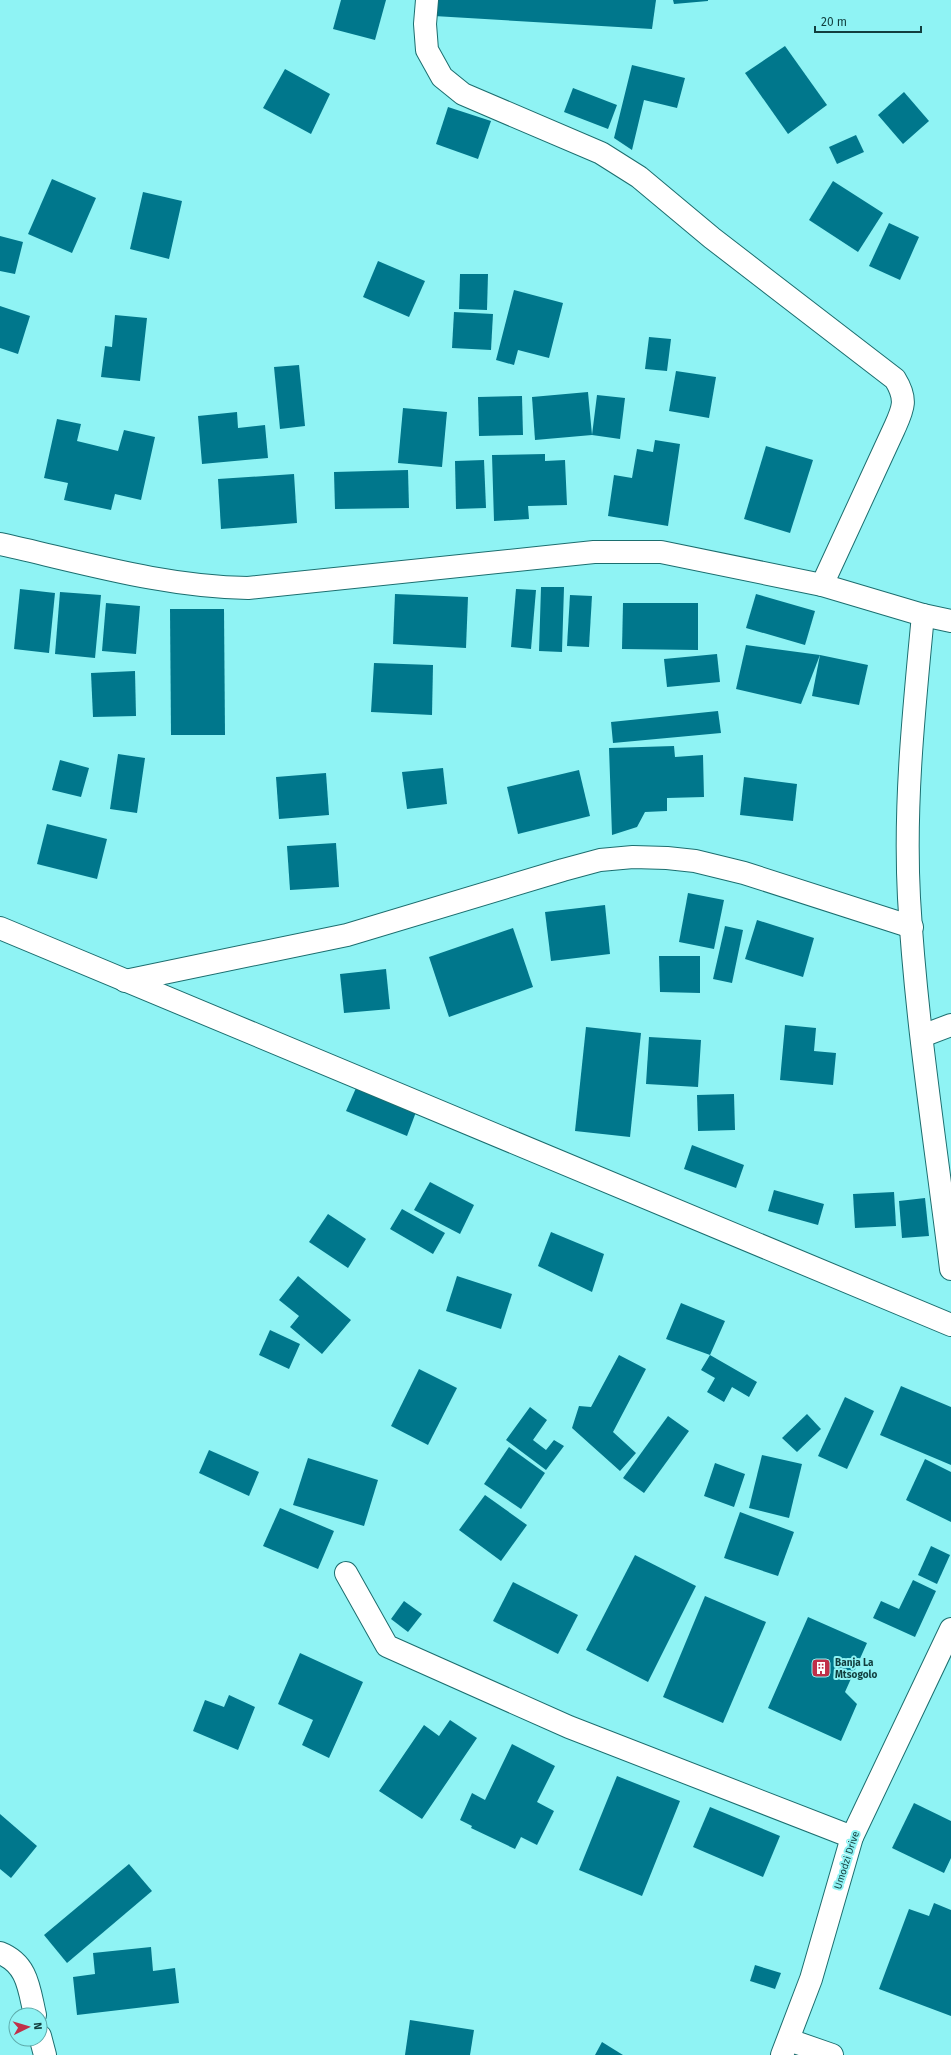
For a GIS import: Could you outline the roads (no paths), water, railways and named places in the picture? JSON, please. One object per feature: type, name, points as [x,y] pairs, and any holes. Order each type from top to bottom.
[{"type":"street","points":[[427,0],[425,24],[427,50],[442,77],[464,94],[601,153],[639,177],[712,238],[895,379],[902,391],[904,406],[822,585]]},
{"type":"street","points":[[0,544],[153,578],[214,587],[248,588],[594,552],[661,552],[822,585],[923,615],[951,621]]},
{"type":"street","points":[[923,615],[912,730],[908,818],[909,897],[922,1036],[951,1268]]},
{"type":"street","points":[[125,981],[347,935],[563,870],[600,860],[633,857],[695,861],[744,873],[912,926]]},
{"type":"street","points":[[0,928],[951,1325]]},
{"type":"street","points":[[922,1036],[951,1024]]},
{"type":"street","points":[[346,1573],[387,1646],[569,1727],[852,1838]]},
{"type":"street","name":"Umodzi Drive","points":[[785,2047],[811,1979],[852,1838],[951,1629]]},
{"type":"street","points":[[0,1953],[9,1957],[26,1974],[33,2007]]},
{"type":"street","points":[[785,2047],[832,2055]]},
{"type":"place","name":"Banja La Mtsogolo","points":[[821,1668]]}]
